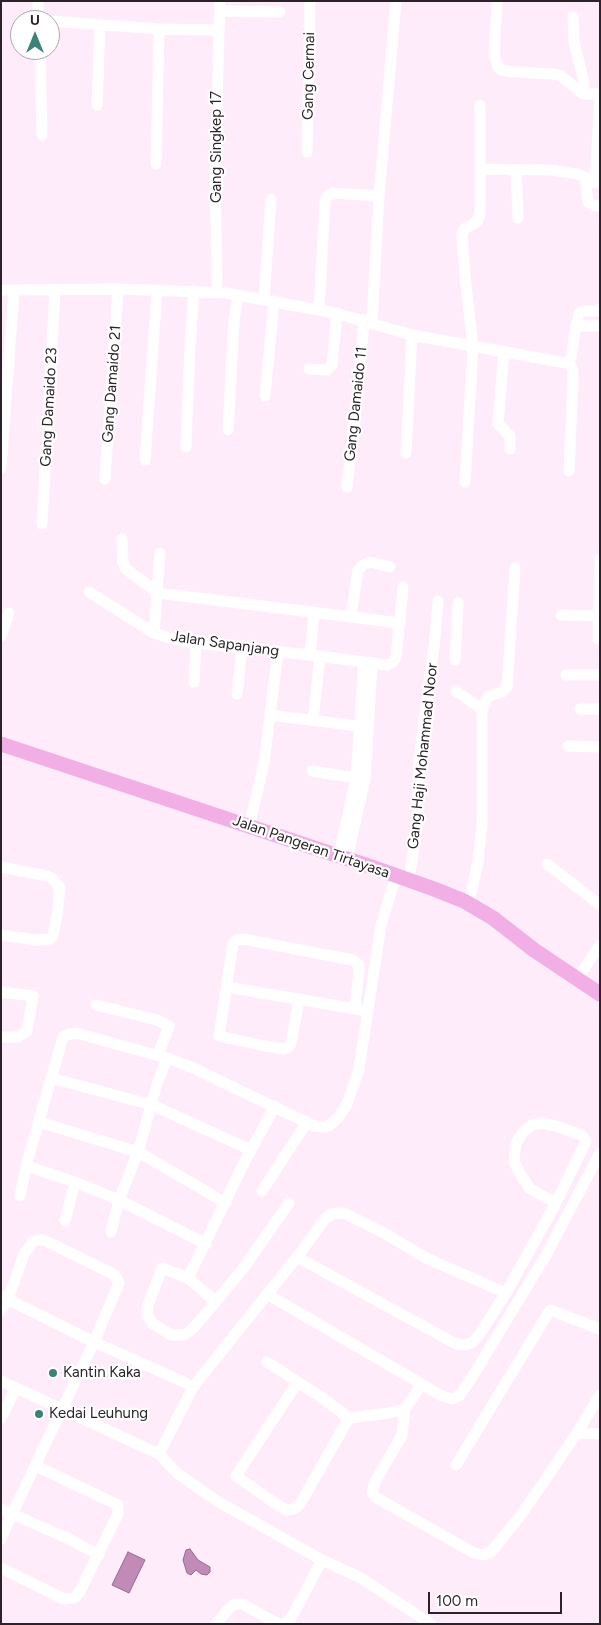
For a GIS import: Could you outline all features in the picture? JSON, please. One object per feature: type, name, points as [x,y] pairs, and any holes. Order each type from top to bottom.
[{"type":"main road","name":"Jalan Pangeran Tirtayasa","points":[[1,744],[402,878],[470,904],[493,918],[534,950],[600,994]]},
{"type":"street","name":"Gang Cermai","points":[[307,152],[310,1]]},
{"type":"street","name":"Gang Damaido 11","points":[[347,487],[360,372],[368,321],[396,1]]},
{"type":"street","points":[[497,1],[494,56],[498,67],[502,70],[514,72],[554,74],[561,76],[583,94],[599,94],[595,183]]},
{"type":"street","points":[[220,6],[280,12]]},
{"type":"street","name":"Gang Singkep 17","points":[[217,292],[215,170],[220,6]]},
{"type":"street","points":[[573,17],[574,42],[584,82],[583,94]]},
{"type":"street","points":[[60,22],[158,29],[219,30]]},
{"type":"street","points":[[98,105],[100,24]]},
{"type":"street","points":[[156,164],[158,29]]},
{"type":"street","points":[[40,60],[42,135]]},
{"type":"street","points":[[465,482],[473,347],[462,236],[464,229],[475,224],[479,218],[480,105]]},
{"type":"street","points":[[480,169],[551,170],[578,174],[585,178],[588,202],[600,206]]},
{"type":"street","points":[[516,170],[518,218]]},
{"type":"street","points":[[319,310],[325,201],[327,196],[333,193],[379,196]]},
{"type":"street","points":[[265,396],[271,198]]},
{"type":"street","points":[[1,290],[118,289],[217,292],[337,313],[412,335],[566,363],[575,369]]},
{"type":"street","name":"Gang Damaido 21","points":[[105,479],[118,289]]},
{"type":"street","points":[[145,460],[157,290]]},
{"type":"street","points":[[1,468],[14,291]]},
{"type":"street","name":"Gang Damaido 23","points":[[42,524],[55,291]]},
{"type":"street","points":[[186,447],[194,291]]},
{"type":"street","points":[[228,430],[234,321],[238,296]]},
{"type":"street","points":[[569,471],[576,326],[579,313],[584,311],[598,312],[600,309]]},
{"type":"street","points":[[310,369],[327,370],[332,365],[337,313]]},
{"type":"street","points":[[576,326],[600,326]]},
{"type":"street","points":[[406,453],[412,335]]},
{"type":"street","points":[[504,351],[498,424],[510,436],[510,449]]},
{"type":"street","points":[[122,539],[123,563],[126,569],[158,593],[400,623]]},
{"type":"street","points":[[154,633],[160,553]]},
{"type":"street","points":[[598,639],[600,559]]},
{"type":"street","points":[[351,616],[358,570],[370,562],[390,567]]},
{"type":"street","points":[[470,904],[478,861],[482,824],[482,709],[488,697],[502,692],[507,687],[515,568]]},
{"type":"street","name":"Jalan Sapanjang","points":[[88,592],[154,633],[170,638],[196,643],[388,665],[396,657],[403,587]]},
{"type":"street","name":"Gang Haji Mohammad Noor","points":[[307,1122],[320,1127],[330,1125],[338,1118],[347,1104],[359,1069],[381,925],[402,878],[418,822],[419,760],[436,638],[438,601]]},
{"type":"street","points":[[455,660],[458,603]]},
{"type":"street","points":[[1,636],[9,612]]},
{"type":"street","points":[[313,720],[314,613]]},
{"type":"street","points":[[561,615],[599,616]]},
{"type":"street","points":[[436,638],[456,638]]},
{"type":"street","points":[[194,682],[196,643]]},
{"type":"street","points":[[237,694],[242,647]]},
{"type":"street","points":[[249,827],[264,763],[278,652]]},
{"type":"street","points":[[343,858],[361,778],[368,663]]},
{"type":"street","points":[[566,675],[600,675]]},
{"type":"street","points":[[456,690],[482,709]]},
{"type":"street","points":[[580,709],[600,709]]},
{"type":"street","points":[[270,715],[364,727]]},
{"type":"street","points":[[568,746],[600,747]]},
{"type":"street","points":[[312,771],[361,778]]},
{"type":"street","points":[[547,864],[600,905]]},
{"type":"street","points":[[1,867],[47,876],[53,879],[60,888],[53,936],[35,940],[1,935]]},
{"type":"street","points":[[299,1000],[292,1043],[284,1049],[219,1036],[233,943],[237,940],[243,939],[353,960],[359,965],[355,1009]]},
{"type":"street","points":[[577,979],[600,945]]},
{"type":"street","points":[[227,987],[369,1011]]},
{"type":"street","points":[[1,992],[33,996],[27,1031],[18,1037],[1,1037]]},
{"type":"street","points":[[96,1005],[157,1020],[169,1026],[158,1084],[138,1152],[118,1200],[111,1232]]},
{"type":"street","points":[[20,1196],[26,1166],[63,1037],[76,1033],[163,1057],[191,1067],[307,1122],[262,1192]]},
{"type":"street","points":[[51,1078],[152,1105],[251,1150]]},
{"type":"street","points":[[188,1278],[251,1150],[275,1106]]},
{"type":"street","points":[[39,1122],[138,1152],[226,1203]]},
{"type":"street","points":[[297,1257],[456,1344],[465,1345],[473,1342],[479,1335],[506,1293],[556,1204],[586,1141],[582,1135],[556,1126],[542,1123],[532,1125],[524,1131],[516,1143],[514,1161],[530,1189],[556,1204]]},
{"type":"street","points":[[267,1294],[446,1398],[452,1399],[460,1396],[546,1255],[600,1153]]},
{"type":"street","points":[[26,1166],[75,1182],[118,1200],[206,1244]]},
{"type":"street","points":[[65,1221],[75,1182]]},
{"type":"street","points":[[215,1301],[188,1278],[162,1268],[148,1305],[147,1314],[152,1323],[171,1335],[184,1335],[198,1323],[242,1270],[289,1203]]},
{"type":"street","points":[[159,1454],[193,1387],[325,1219],[331,1214],[344,1213],[384,1232],[426,1258],[506,1293]]},
{"type":"street","points":[[1,1310],[24,1254],[32,1242],[37,1240],[44,1240],[115,1275],[118,1283],[94,1342],[61,1409],[36,1466],[6,1511],[1,1539]]},
{"type":"street","points":[[5,1297],[94,1342],[186,1383]]},
{"type":"street","points":[[456,1465],[550,1310],[600,1329]]},
{"type":"street","points":[[267,1362],[321,1397],[349,1418],[405,1409]]},
{"type":"street","points":[[1,1381],[159,1454],[177,1473],[217,1501],[322,1560],[361,1578],[431,1624]]},
{"type":"street","points":[[297,1383],[236,1476],[279,1506],[287,1510],[294,1509],[300,1504],[349,1418]]},
{"type":"street","points":[[422,1384],[405,1409],[402,1435],[376,1480],[372,1492],[375,1497],[392,1507],[474,1553],[483,1555],[491,1552],[521,1515],[577,1432],[600,1394]]},
{"type":"street","points":[[1,1418],[16,1388]]},
{"type":"street","points":[[577,1432],[600,1434]]},
{"type":"street","points":[[1,1568],[64,1599],[70,1600],[80,1594],[118,1514],[118,1505],[36,1466]]},
{"type":"street","points":[[6,1511],[69,1539],[99,1555]]},
{"type":"street","points":[[216,1624],[230,1607],[235,1604],[242,1604],[287,1623],[322,1560]]},
{"type":"shaded area","points":[[190,1549],[198,1560],[210,1567],[210,1572],[207,1575],[201,1574],[196,1570],[191,1575],[187,1573],[183,1560],[186,1550]]},
{"type":"shaded area","points":[[128,1552],[145,1560],[129,1593],[112,1585]]},
{"type":"place","name":"Kantin Kaka","points":[[53,1373]]},
{"type":"place","name":"Kedai Leuhung","points":[[39,1414]]}]
